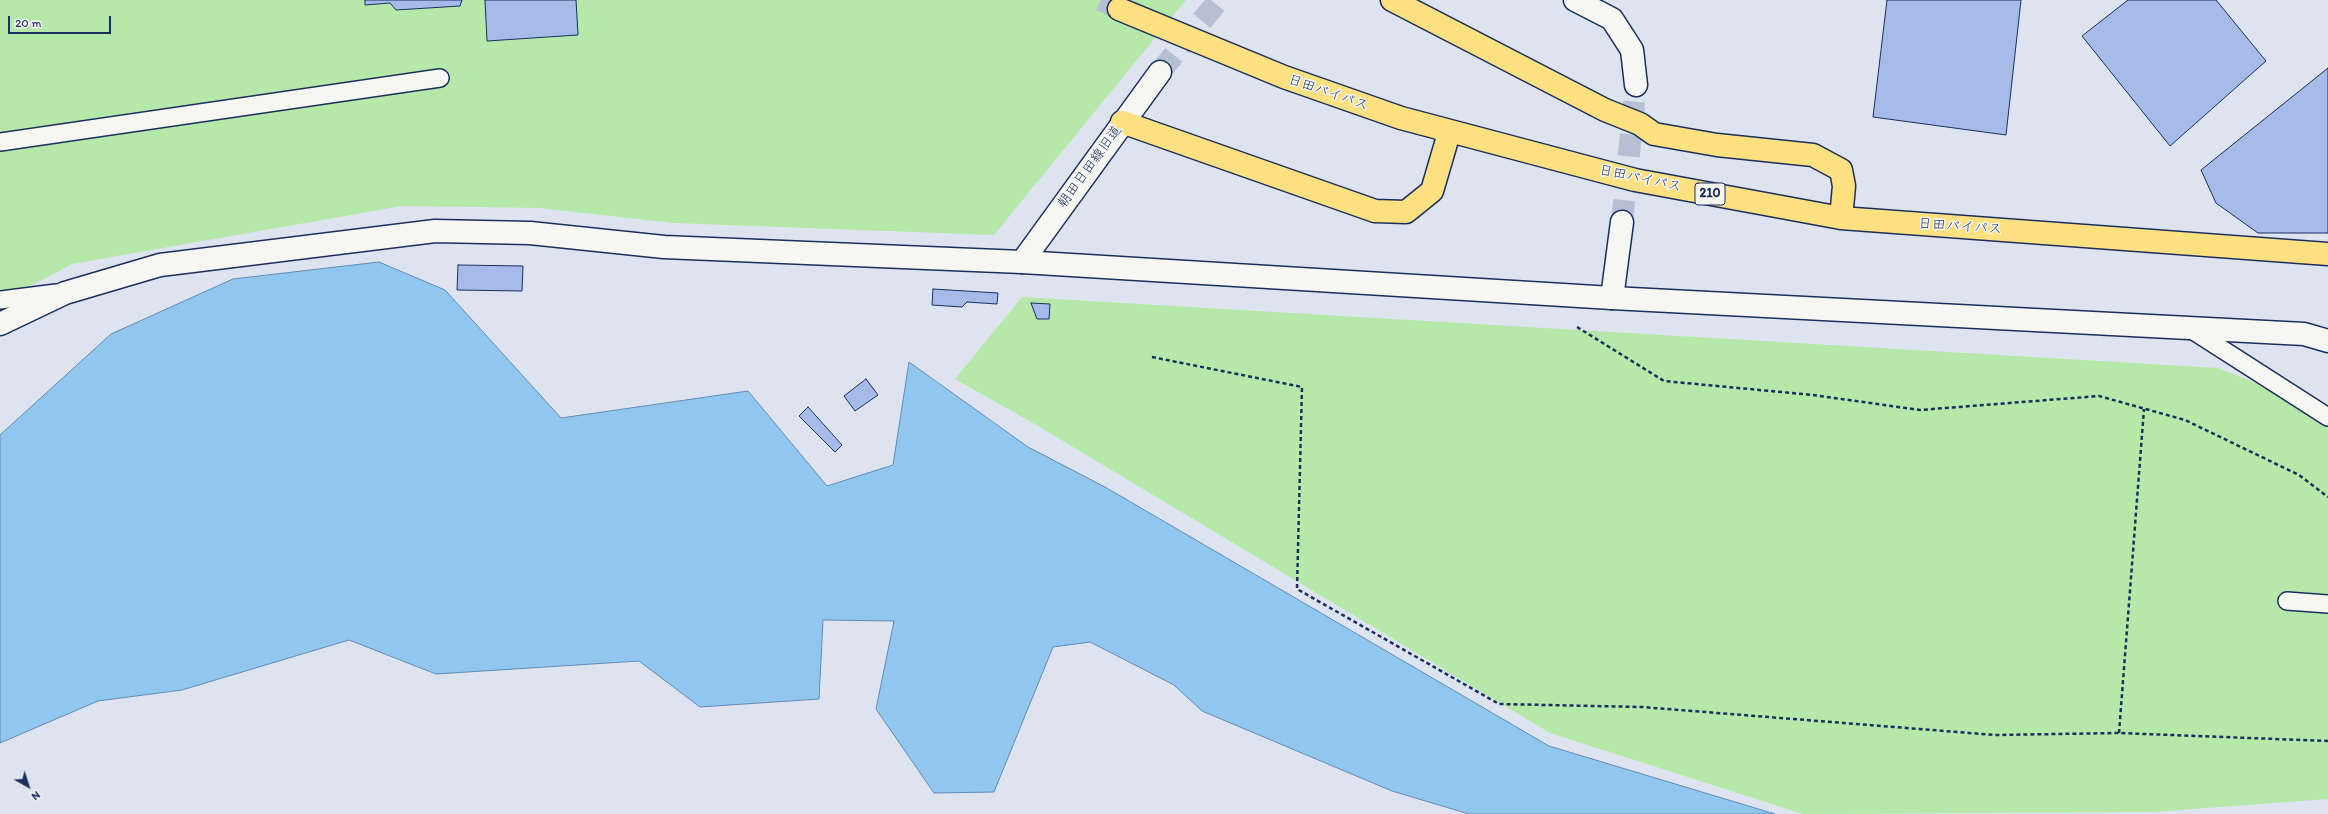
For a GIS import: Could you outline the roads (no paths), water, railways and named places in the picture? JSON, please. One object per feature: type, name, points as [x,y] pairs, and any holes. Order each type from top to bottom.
[{"type":"highway","points":[[1392,0],[1605,110],[1640,124],[1654,134],[1717,145],[1812,155],[1841,170],[1844,186],[1841,218]]},
{"type":"highway","name":"日田バイパス","points":[[1119,9],[1284,78],[1401,118],[1449,133],[1635,180],[1841,218],[2328,254]]},
{"type":"highway","points":[[1122,122],[1375,211],[1406,212],[1432,191],[1449,133]]},
{"type":"street","points":[[1575,0],[1612,19],[1632,50],[1636,85]]},
{"type":"street","name":"朝田日田線旧道","points":[[1022,262],[1122,122],[1160,72]]},
{"type":"street","points":[[1612,298],[1622,222]]},
{"type":"street","points":[[0,324],[64,292],[160,265],[435,231],[530,233],[664,246],[1022,262],[1612,298],[2304,334],[2328,340]]},
{"type":"lane","points":[[0,142],[440,78]]},
{"type":"lane","points":[[0,300],[64,292]]},
{"type":"lane","points":[[2189,328],[2328,417]]},
{"type":"lane","points":[[2286,601],[2328,604]]},
{"type":"water","points":[[379,262],[445,290],[561,418],[748,391],[827,486],[893,465],[909,362],[1028,447],[1105,487],[1549,746],[1775,814],[1469,814],[1392,791],[1202,711],[1174,685],[1090,642],[1053,647],[994,792],[934,793],[876,709],[894,621],[823,620],[819,699],[700,707],[639,661],[436,674],[349,640],[182,690],[98,701],[0,743],[0,435],[111,334],[233,279]]},
{"type":"tunnel","points":[[1101,0],[1119,9]]},
{"type":"tunnel","points":[[1160,72],[1219,0]]},
{"type":"tunnel","points":[[1622,222],[1636,85]]}]
